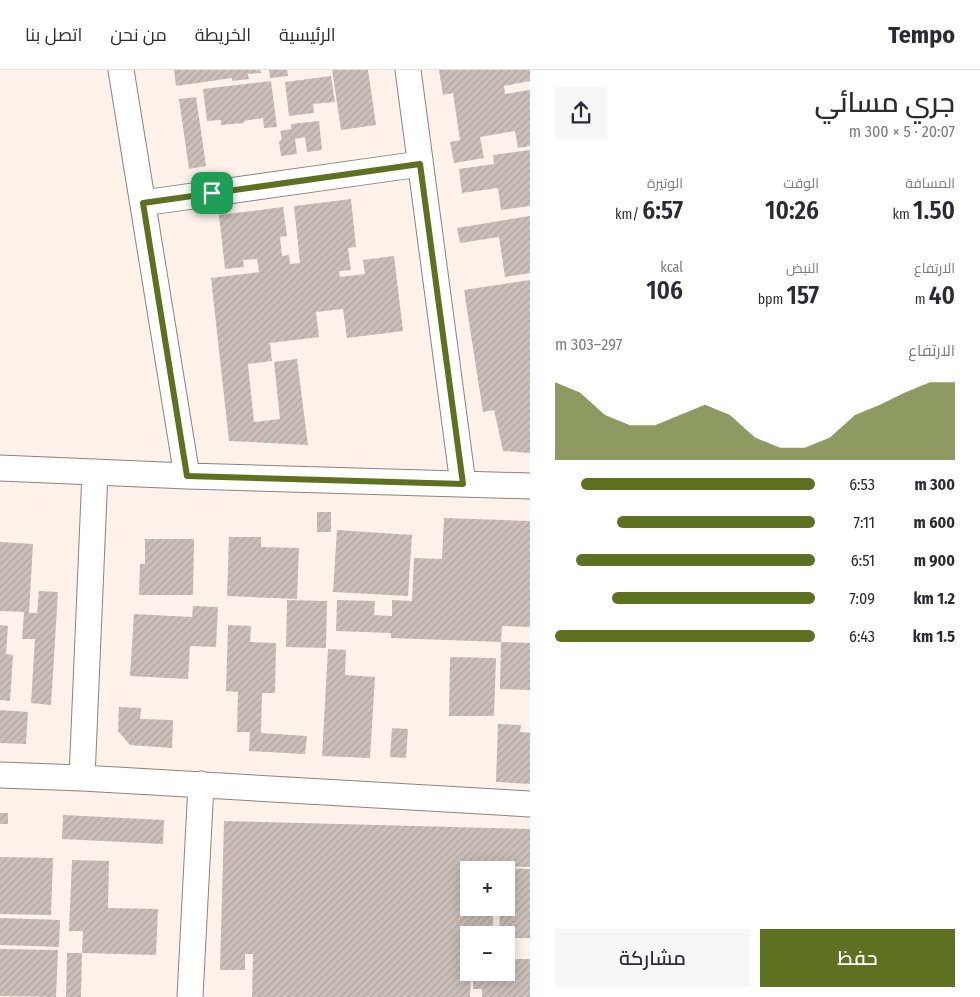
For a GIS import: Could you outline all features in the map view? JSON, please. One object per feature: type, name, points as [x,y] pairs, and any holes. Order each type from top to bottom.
[{"type":"street","points":[[121,70],[187,476]]},
{"type":"street","points":[[408,70],[463,484]]},
{"type":"street","points":[[143,203],[420,164]]},
{"type":"street","points":[[0,468],[187,476],[530,486]]},
{"type":"street","points":[[82,778],[95,472]]},
{"type":"street","points":[[0,775],[201,784],[530,804]]},
{"type":"street","points":[[190,997],[201,784]]},
{"type":"building","points":[[174,70],[260,70],[261,73],[248,74],[249,79],[232,81],[232,78],[176,86]]},
{"type":"building","points":[[269,70],[287,70],[288,76],[270,78]]},
{"type":"building","points":[[332,70],[368,70],[376,125],[341,130]]},
{"type":"building","points":[[439,70],[530,70],[530,81],[504,86],[505,94],[530,90],[530,146],[518,148],[515,131],[480,137],[484,158],[454,163],[450,142],[460,140],[453,93],[443,95]]},
{"type":"building","points":[[331,76],[335,102],[313,104],[314,113],[289,116],[285,82]]},
{"type":"building","points":[[271,81],[277,127],[264,128],[263,118],[244,121],[244,123],[221,125],[221,120],[207,121],[203,89]]},
{"type":"building","points":[[196,97],[206,166],[189,169],[179,99]]},
{"type":"building","points":[[319,121],[322,150],[307,152],[305,137],[295,139],[297,154],[281,156],[279,141],[282,140],[280,131],[291,129],[291,124]]},
{"type":"building","points":[[530,150],[530,206],[501,210],[498,188],[462,193],[459,169],[494,164],[493,155]]},
{"type":"building","points":[[351,199],[356,247],[348,248],[351,270],[339,271],[340,277],[365,274],[363,260],[394,256],[403,331],[347,338],[343,309],[316,312],[319,337],[270,343],[272,361],[248,364],[254,422],[280,419],[274,362],[297,359],[308,445],[229,441],[211,278],[259,272],[257,259],[243,260],[244,267],[225,269],[219,215],[283,207],[287,236],[280,237],[282,256],[289,255],[290,264],[300,263],[294,206]]},
{"type":"building","points":[[530,216],[530,273],[505,277],[499,237],[460,243],[457,228]]},
{"type":"building","points":[[530,280],[530,453],[503,451],[494,410],[483,412],[464,290]]},
{"type":"building","points":[[317,512],[331,512],[331,532],[317,532]]},
{"type":"building","points":[[444,518],[530,521],[530,627],[502,626],[501,642],[391,638],[391,633],[336,631],[337,600],[375,601],[374,615],[392,616],[392,600],[412,601],[414,558],[442,559]]},
{"type":"building","points":[[337,530],[412,535],[408,596],[333,592]]},
{"type":"building","points":[[229,537],[261,537],[261,547],[299,548],[297,599],[227,596]]},
{"type":"building","points":[[145,539],[194,539],[193,595],[139,595],[140,564],[145,564]]},
{"type":"building","points":[[0,542],[33,544],[29,613],[37,613],[39,591],[58,592],[51,705],[31,703],[35,639],[22,639],[24,612],[0,611]]},
{"type":"building","points":[[287,600],[327,601],[326,648],[286,647]]},
{"type":"building","points":[[193,606],[218,607],[216,647],[190,646],[188,679],[130,676],[134,614],[192,617]]},
{"type":"building","points":[[0,625],[8,626],[6,654],[13,655],[10,701],[0,700]]},
{"type":"building","points":[[228,625],[251,626],[250,642],[276,643],[275,693],[262,693],[261,733],[307,736],[305,754],[249,751],[250,732],[237,732],[238,692],[226,691]]},
{"type":"building","points":[[501,642],[530,643],[530,690],[500,689]]},
{"type":"building","points":[[328,649],[346,650],[345,675],[375,677],[370,758],[322,756]]},
{"type":"building","points":[[450,657],[496,658],[494,716],[449,716]]},
{"type":"building","points":[[119,707],[141,708],[140,719],[173,720],[172,748],[130,745],[118,731]]},
{"type":"building","points":[[0,710],[28,712],[26,744],[0,743]]},
{"type":"building","points":[[498,724],[521,725],[520,732],[530,733],[530,784],[496,782]]},
{"type":"building","points":[[392,728],[408,729],[406,758],[390,757]]},
{"type":"building","points":[[0,813],[8,813],[8,824],[0,824]]},
{"type":"building","points":[[63,815],[164,820],[163,844],[62,839]]},
{"type":"building","points":[[224,821],[530,829],[530,867],[515,867],[515,861],[460,861],[460,916],[493,916],[493,926],[460,926],[460,981],[471,981],[470,997],[252,997],[253,954],[245,954],[245,970],[220,970]]},
{"type":"building","points":[[0,857],[53,858],[51,915],[0,914]]},
{"type":"building","points":[[72,860],[109,861],[108,908],[158,909],[156,955],[82,953],[83,931],[69,931]]},
{"type":"building","points":[[515,868],[530,869],[530,938],[515,938],[515,926],[499,926],[500,916],[515,916]]},
{"type":"building","points":[[0,918],[60,920],[59,947],[0,945]]},
{"type":"building","points":[[0,949],[58,950],[56,997],[0,996]]},
{"type":"building","points":[[67,953],[82,953],[81,997],[66,997]]},
{"type":"building","points":[[515,959],[530,959],[530,997],[482,997],[482,989],[473,989],[473,981],[515,981]]},
{"type":"route","points":[[420,164],[463,484],[187,476],[143,203],[212,193],[420,164]]}]
